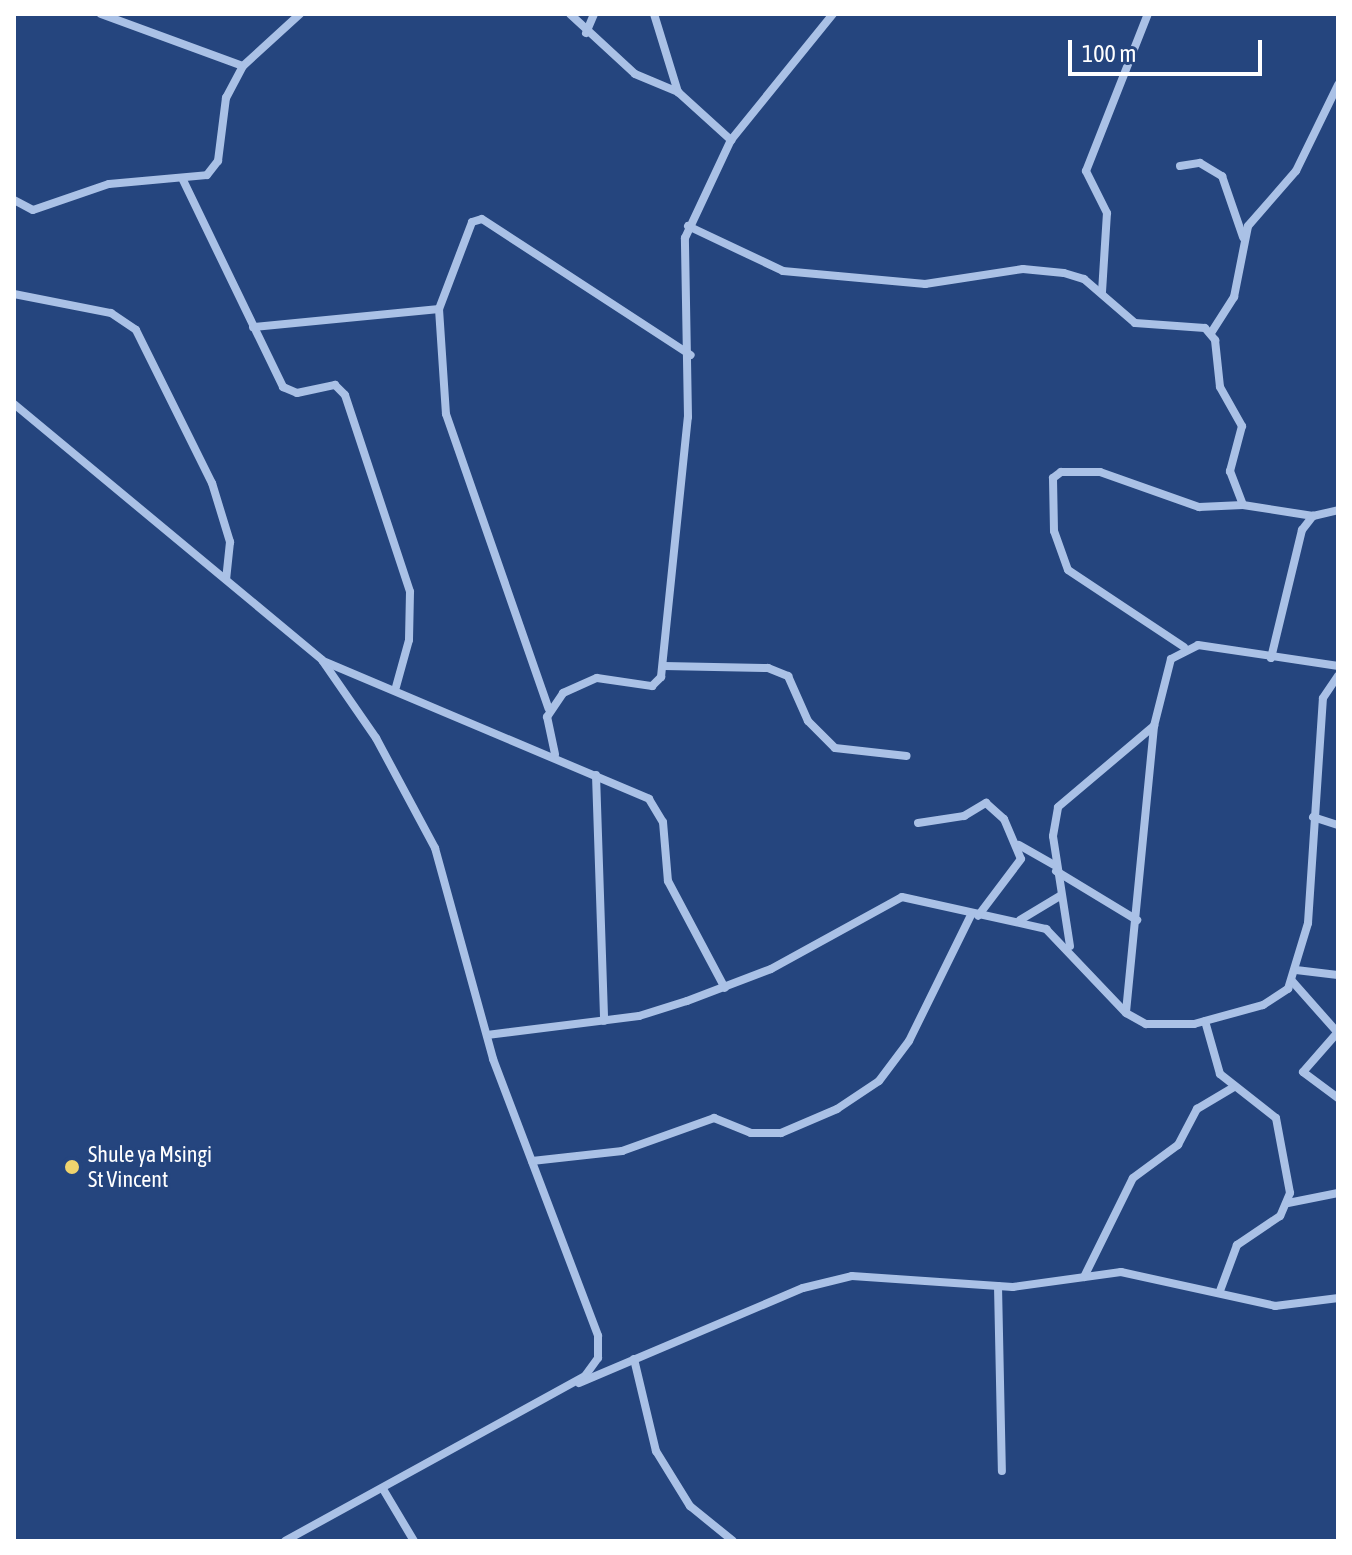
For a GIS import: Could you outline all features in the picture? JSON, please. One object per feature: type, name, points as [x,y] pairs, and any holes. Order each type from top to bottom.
[{"type":"street","points":[[101,14],[243,66]]},
{"type":"street","points":[[14,200],[33,210],[109,184],[183,180],[207,175],[218,161],[222,109],[243,66],[300,14]]},
{"type":"street","points":[[570,14],[586,33],[635,74],[678,92],[731,140]]},
{"type":"street","points":[[586,33],[594,14]]},
{"type":"street","points":[[654,14],[678,92]]},
{"type":"street","points":[[549,709],[563,693],[597,678],[652,686],[664,666],[691,355],[683,275],[688,226],[731,140],[833,14]]},
{"type":"street","points":[[1102,292],[1107,213],[1086,171],[1148,14]]},
{"type":"street","points":[[1244,238],[1296,171],[1338,85]]},
{"type":"street","points":[[1180,166],[1200,163],[1222,176],[1244,238],[1237,288],[1211,333],[1220,387],[1242,426],[1230,471],[1243,505]]},
{"type":"street","points":[[183,180],[253,327],[289,393],[335,385],[345,395],[410,592],[409,640],[396,687]]},
{"type":"street","points":[[555,754],[549,709],[446,414],[439,309],[472,222],[482,219],[691,355]]},
{"type":"street","points":[[688,226],[783,271],[925,284],[1042,269],[1084,279],[1135,323],[1211,333]]},
{"type":"street","points":[[14,294],[111,313],[136,330],[212,483],[230,542],[226,579]]},
{"type":"street","points":[[253,327],[439,309]]},
{"type":"street","points":[[14,404],[322,660],[376,738],[435,848],[487,1035],[598,1336],[592,1369],[383,1489],[285,1541]]},
{"type":"street","points":[[1338,510],[1313,516],[1243,505],[1199,507],[1100,472],[1061,472],[1053,478],[1054,531],[1068,570],[1184,647],[1338,666]]},
{"type":"street","points":[[1271,658],[1294,551],[1313,516]]},
{"type":"street","points":[[1126,1013],[1154,726],[1163,676],[1184,647]]},
{"type":"street","points":[[322,660],[396,687],[555,754],[660,811],[668,881],[725,988]]},
{"type":"street","points":[[664,666],[768,668],[788,676],[808,721],[835,748],[907,756]]},
{"type":"street","points":[[487,1035],[604,1021],[725,988],[897,897],[974,916],[1020,921],[1046,929],[1071,948],[1126,1013],[1146,1024],[1205,1021],[1263,1005],[1292,981],[1308,923],[1323,698],[1338,676]]},
{"type":"street","points":[[1071,948],[1056,868],[1055,816],[1065,797],[1154,726]]},
{"type":"street","points":[[596,775],[604,1021]]},
{"type":"street","points":[[918,823],[964,816],[989,803],[1019,845],[1137,920]]},
{"type":"street","points":[[1313,817],[1338,825]]},
{"type":"street","points":[[532,1161],[622,1151],[714,1118],[751,1133],[781,1133],[837,1109],[879,1081],[909,1041],[974,916],[1018,866],[1019,845]]},
{"type":"street","points":[[1020,921],[1060,896]]},
{"type":"street","points":[[1296,970],[1338,975]]},
{"type":"street","points":[[1292,981],[1338,1032],[1303,1072],[1338,1098]]},
{"type":"street","points":[[1205,1021],[1217,1068],[1234,1087],[1266,1103],[1276,1118],[1288,1203]]},
{"type":"street","points":[[1084,1277],[1133,1178],[1178,1145],[1197,1109],[1234,1087]]},
{"type":"street","points":[[1220,1291],[1237,1245],[1273,1222],[1288,1203],[1338,1193]]},
{"type":"street","points":[[559,1390],[829,1280],[998,1286],[1146,1274],[1296,1309],[1338,1298]]},
{"type":"street","points":[[998,1286],[1002,1471]]},
{"type":"street","points":[[634,1359],[656,1451],[690,1506],[733,1541]]},
{"type":"street","points":[[383,1489],[414,1541]]},
{"type":"place","name":"Shule ya Msingi St Vincent","points":[[72,1167]]}]
